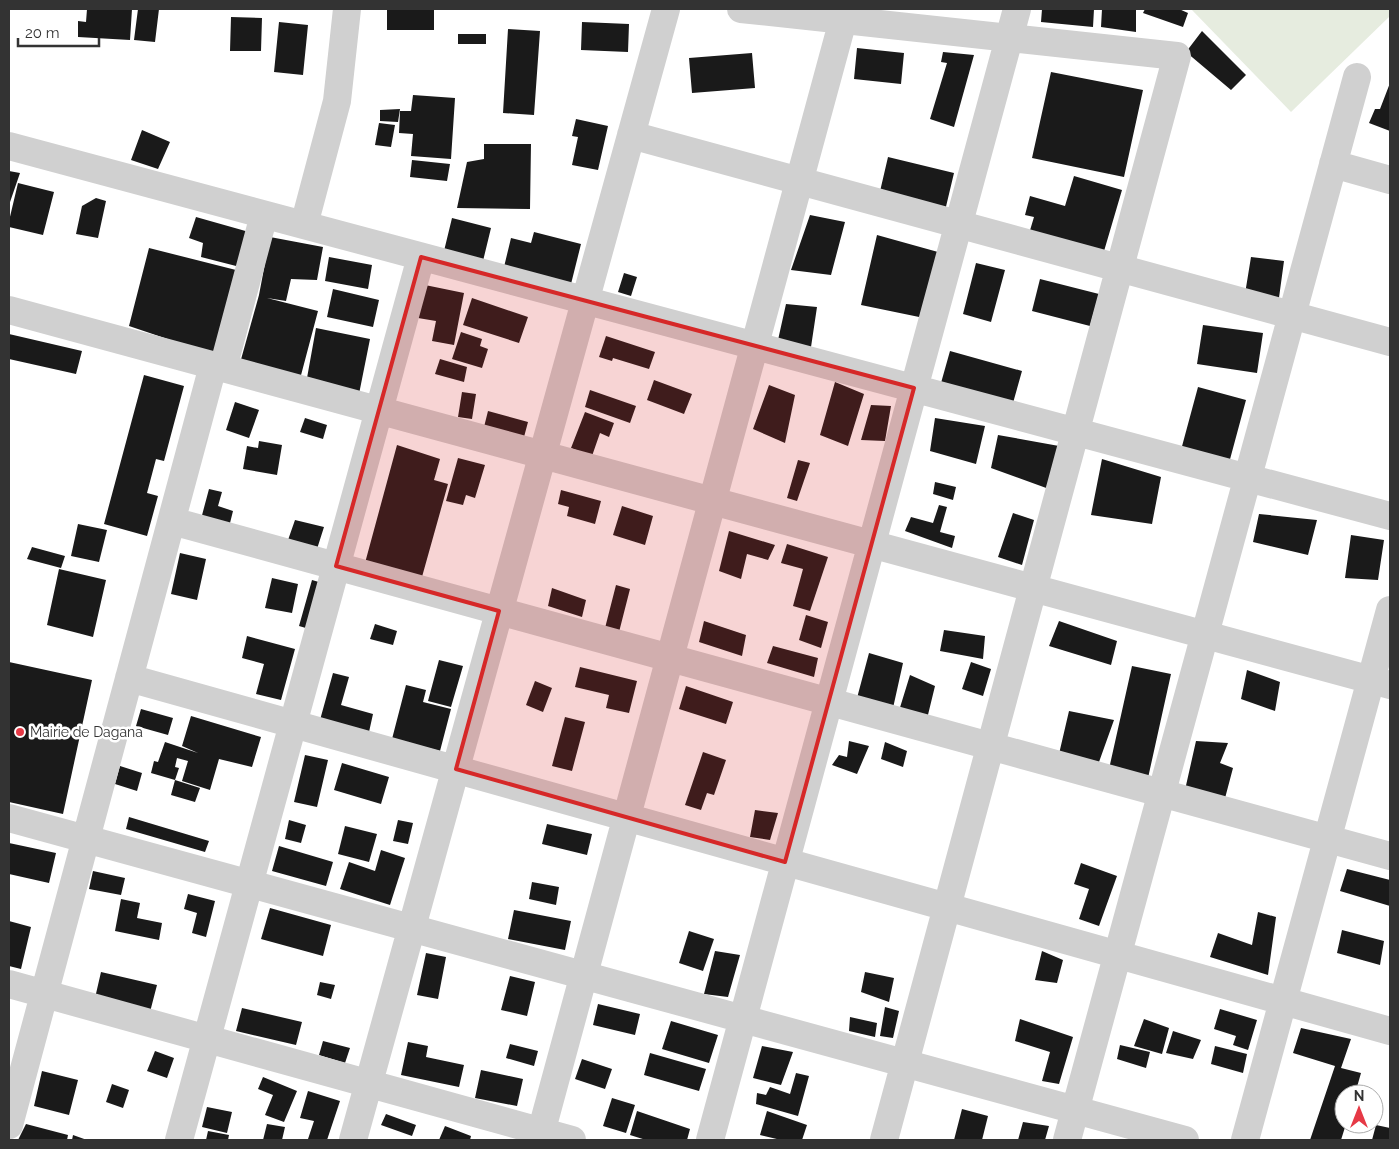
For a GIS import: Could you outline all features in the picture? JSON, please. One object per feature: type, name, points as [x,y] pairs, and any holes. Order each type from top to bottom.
[{"type":"street","points":[[304,225],[337,101],[347,9]]},
{"type":"street","points":[[353,1140],[666,9]]},
{"type":"street","points":[[741,9],[844,15],[1009,38],[1177,56],[884,1140]]},
{"type":"street","points":[[710,1140],[1017,9]]},
{"type":"street","points":[[540,1136],[844,15]]},
{"type":"street","points":[[1067,1140],[1357,77]]},
{"type":"street","points":[[631,135],[1390,342]]},
{"type":"street","points":[[9,146],[1390,516]]},
{"type":"street","points":[[1333,164],[1390,180]]},
{"type":"street","points":[[9,1125],[172,521],[264,214]]},
{"type":"street","points":[[179,1140],[421,256]]},
{"type":"street","points":[[9,310],[1381,683]]},
{"type":"street","points":[[172,521],[1390,856]]},
{"type":"street","points":[[1245,1140],[1328,838],[1381,683],[1390,610]]},
{"type":"street","points":[[129,678],[1390,1031]]},
{"type":"street","points":[[9,818],[1185,1140]]},
{"type":"street","points":[[9,984],[369,1084],[540,1136],[572,1140]]},
{"type":"highlighted area","points":[[421,257],[914,388],[785,862],[456,769],[499,611],[336,566]]},
{"type":"shaded area","points":[[1191,9],[1390,9],[1390,16],[1291,112]]},
{"type":"building","points":[[87,9],[132,9],[130,40],[78,37],[78,21],[86,22]]},
{"type":"building","points":[[138,9],[159,9],[155,42],[134,40]]},
{"type":"building","points":[[387,9],[434,9],[434,30],[387,30]]},
{"type":"building","points":[[1042,9],[1094,9],[1093,27],[1041,22]]},
{"type":"building","points":[[1102,9],[1136,9],[1136,32],[1101,27]]},
{"type":"building","points":[[1145,9],[1179,9],[1188,13],[1183,27],[1143,13]]},
{"type":"building","points":[[231,17],[262,18],[261,51],[230,51]]},
{"type":"building","points":[[279,22],[308,25],[303,75],[274,72]]},
{"type":"building","points":[[582,22],[629,24],[628,52],[581,50]]},
{"type":"building","points":[[508,29],[540,31],[534,115],[503,113]]},
{"type":"building","points":[[1202,31],[1246,75],[1231,90],[1186,52]]},
{"type":"building","points":[[458,34],[486,34],[486,44],[458,44]]},
{"type":"building","points":[[857,48],[904,53],[901,84],[854,79]]},
{"type":"building","points":[[943,52],[974,55],[954,127],[930,119],[947,63],[941,62]]},
{"type":"building","points":[[752,53],[755,88],[692,93],[689,58]]},
{"type":"building","points":[[1051,72],[1143,90],[1124,177],[1032,158]]},
{"type":"building","points":[[1390,83],[1390,131],[1369,123],[1375,109],[1380,109]]},
{"type":"building","points":[[413,95],[455,98],[451,159],[411,156],[413,134],[399,133],[400,111],[411,111]]},
{"type":"building","points":[[400,109],[398,122],[380,121],[380,110]]},
{"type":"building","points":[[576,119],[608,126],[598,170],[572,165],[578,137],[572,136]]},
{"type":"building","points":[[379,123],[395,125],[391,147],[375,145]]},
{"type":"building","points":[[142,130],[170,142],[158,169],[131,160]]},
{"type":"building","points":[[484,144],[531,144],[530,209],[457,208],[467,162],[484,159]]},
{"type":"building","points":[[888,157],[954,173],[944,215],[878,200]]},
{"type":"building","points":[[412,160],[450,164],[447,181],[410,177]]},
{"type":"building","points":[[9,171],[20,173],[9,205]]},
{"type":"building","points":[[1074,176],[1122,190],[1102,258],[1028,237],[1034,217],[1025,215],[1030,196],[1065,206]]},
{"type":"building","points":[[18,183],[54,192],[43,235],[9,227]]},
{"type":"building","points":[[96,198],[106,201],[98,238],[76,234],[82,206]]},
{"type":"building","points":[[810,215],[845,222],[831,275],[791,270]]},
{"type":"building","points":[[196,217],[249,232],[240,267],[201,257],[203,243],[189,238]]},
{"type":"building","points":[[452,218],[491,228],[483,261],[444,251]]},
{"type":"building","points":[[534,232],[581,244],[571,284],[504,267],[511,238],[531,243]]},
{"type":"building","points":[[877,235],[938,252],[924,318],[861,305]]},
{"type":"building","points":[[270,237],[323,247],[317,280],[291,279],[286,301],[267,298],[318,311],[300,379],[240,363],[259,295]]},
{"type":"building","points":[[149,248],[236,270],[215,355],[129,326]]},
{"type":"building","points":[[329,257],[372,265],[368,289],[325,281]]},
{"type":"building","points":[[1251,257],[1284,261],[1278,305],[1244,300]]},
{"type":"building","points":[[976,263],[1005,270],[991,322],[963,314]]},
{"type":"building","points":[[624,273],[637,277],[631,296],[618,292]]},
{"type":"building","points":[[1040,279],[1099,294],[1090,326],[1032,311]]},
{"type":"building","points":[[425,285],[464,293],[454,345],[432,341],[436,321],[418,318]]},
{"type":"building","points":[[333,289],[379,300],[373,327],[327,317]]},
{"type":"building","points":[[472,298],[528,317],[519,343],[463,325]]},
{"type":"building","points":[[786,304],[817,307],[811,347],[778,340]]},
{"type":"building","points":[[1203,325],[1263,333],[1257,373],[1197,364]]},
{"type":"building","points":[[316,328],[370,339],[359,394],[307,378]]},
{"type":"building","points":[[461,332],[482,339],[480,346],[488,349],[482,368],[452,359]]},
{"type":"building","points":[[9,334],[82,351],[76,374],[9,359]]},
{"type":"building","points":[[606,336],[655,352],[649,369],[613,358],[612,361],[599,357]]},
{"type":"building","points":[[950,351],[1022,371],[1013,403],[941,383]]},
{"type":"building","points":[[440,359],[467,367],[464,382],[435,374]]},
{"type":"building","points":[[144,375],[184,386],[164,461],[156,459],[147,493],[158,496],[147,536],[104,524]]},
{"type":"building","points":[[654,380],[692,394],[684,414],[647,400]]},
{"type":"building","points":[[835,382],[864,394],[848,446],[820,435]]},
{"type":"building","points":[[769,385],[795,395],[785,443],[753,429]]},
{"type":"building","points":[[1198,387],[1246,400],[1229,463],[1181,450]]},
{"type":"building","points":[[590,390],[636,406],[630,423],[585,407]]},
{"type":"building","points":[[462,392],[476,394],[472,419],[458,417]]},
{"type":"building","points":[[235,402],[259,410],[249,438],[226,430]]},
{"type":"building","points":[[871,405],[891,406],[885,441],[861,440]]},
{"type":"building","points":[[488,411],[528,422],[524,437],[484,427]]},
{"type":"building","points":[[585,412],[614,423],[609,437],[600,433],[592,456],[571,448]]},
{"type":"building","points":[[305,418],[327,425],[323,439],[300,432]]},
{"type":"building","points":[[935,418],[985,426],[976,464],[930,451]]},
{"type":"building","points":[[998,435],[1059,446],[1049,489],[991,468]]},
{"type":"building","points":[[259,441],[282,445],[277,475],[243,469],[247,446],[258,448]]},
{"type":"building","points":[[397,445],[440,459],[434,480],[448,484],[420,584],[365,563]]},
{"type":"building","points":[[458,458],[485,465],[475,498],[466,495],[463,505],[446,501]]},
{"type":"building","points":[[1102,459],[1161,477],[1152,524],[1091,515]]},
{"type":"building","points":[[798,460],[810,463],[797,501],[787,498]]},
{"type":"building","points":[[935,482],[956,487],[953,500],[933,494]]},
{"type":"building","points":[[209,489],[222,492],[218,506],[233,511],[229,527],[201,519]]},
{"type":"building","points":[[561,490],[601,501],[595,524],[567,516],[569,507],[558,504]]},
{"type":"building","points":[[939,505],[947,507],[940,532],[955,536],[952,548],[905,531],[911,517],[933,523]]},
{"type":"building","points":[[622,506],[653,516],[645,545],[613,535]]},
{"type":"building","points":[[1013,513],[1034,520],[1022,565],[998,557]]},
{"type":"building","points":[[1259,514],[1317,520],[1308,555],[1253,542]]},
{"type":"building","points":[[295,520],[324,527],[317,549],[288,540]]},
{"type":"building","points":[[78,524],[107,530],[99,562],[71,556]]},
{"type":"building","points":[[729,531],[775,545],[768,560],[747,554],[741,579],[719,571]]},
{"type":"building","points":[[1351,535],[1384,540],[1378,580],[1345,578]]},
{"type":"building","points":[[787,544],[828,557],[810,611],[793,606],[803,569],[781,563]]},
{"type":"building","points":[[32,547],[65,556],[61,568],[27,559]]},
{"type":"building","points":[[180,553],[206,559],[197,600],[171,594]]},
{"type":"building","points":[[59,569],[106,580],[93,637],[47,625]]},
{"type":"building","points":[[272,578],[298,584],[292,613],[265,608]]},
{"type":"building","points":[[312,580],[329,585],[316,631],[299,626]]},
{"type":"building","points":[[616,585],[630,589],[618,636],[604,632]]},
{"type":"building","points":[[552,588],[586,600],[582,617],[548,606]]},
{"type":"building","points":[[806,615],[828,622],[821,648],[799,640]]},
{"type":"building","points":[[704,621],[746,635],[742,656],[699,642]]},
{"type":"building","points":[[1059,621],[1117,641],[1111,665],[1049,646]]},
{"type":"building","points":[[375,624],[397,631],[393,645],[370,639]]},
{"type":"building","points":[[944,630],[985,636],[983,659],[940,651]]},
{"type":"building","points":[[247,636],[295,649],[281,700],[256,694],[264,664],[242,658]]},
{"type":"building","points":[[773,646],[818,658],[814,677],[767,663]]},
{"type":"building","points":[[869,653],[903,663],[893,708],[857,698]]},
{"type":"building","points":[[439,660],[463,666],[451,707],[428,701]]},
{"type":"building","points":[[9,662],[92,680],[63,814],[9,802]]},
{"type":"building","points":[[971,662],[991,669],[983,696],[962,689]]},
{"type":"building","points":[[1132,666],[1171,674],[1148,778],[1109,769]]},
{"type":"building","points":[[580,667],[637,681],[629,713],[606,708],[609,695],[575,687]]},
{"type":"building","points":[[1247,670],[1280,682],[1275,711],[1241,699]]},
{"type":"building","points":[[333,673],[349,677],[341,705],[373,714],[369,732],[320,720]]},
{"type":"building","points":[[910,675],[935,686],[926,723],[898,714]]},
{"type":"building","points":[[535,681],[552,688],[543,712],[526,705]]},
{"type":"building","points":[[406,685],[426,690],[423,702],[451,709],[440,751],[392,739]]},
{"type":"building","points":[[686,686],[733,702],[726,724],[679,709]]},
{"type":"building","points":[[141,709],[173,718],[168,735],[136,726]]},
{"type":"building","points":[[1069,711],[1114,720],[1099,762],[1059,754]]},
{"type":"building","points":[[191,716],[261,737],[252,767],[219,759],[210,790],[182,781],[188,761],[177,758],[175,767],[179,768],[175,780],[151,773],[154,761],[158,762],[165,742],[198,753],[182,746]]},
{"type":"building","points":[[565,717],[585,722],[572,771],[552,766]]},
{"type":"building","points":[[849,741],[869,746],[857,774],[832,765],[839,755],[847,757]]},
{"type":"building","points":[[1196,741],[1228,743],[1220,763],[1233,768],[1224,802],[1185,790]]},
{"type":"building","points":[[885,742],[907,751],[903,767],[881,759]]},
{"type":"building","points":[[703,752],[726,760],[714,795],[707,793],[701,810],[685,805]]},
{"type":"building","points":[[305,755],[328,760],[317,807],[294,802]]},
{"type":"building","points":[[342,763],[389,777],[381,804],[334,790]]},
{"type":"building","points":[[120,766],[142,773],[137,791],[115,784]]},
{"type":"building","points":[[175,780],[200,788],[195,802],[171,795]]},
{"type":"building","points":[[755,810],[778,813],[770,840],[750,837]]},
{"type":"building","points":[[129,817],[209,841],[205,852],[126,829]]},
{"type":"building","points":[[289,820],[306,825],[301,843],[285,839]]},
{"type":"building","points":[[398,820],[413,823],[408,844],[393,841]]},
{"type":"building","points":[[547,824],[592,834],[587,855],[542,844]]},
{"type":"building","points":[[345,826],[377,834],[369,862],[338,854]]},
{"type":"building","points":[[9,843],[56,853],[49,883],[9,874]]},
{"type":"building","points":[[279,846],[333,862],[326,886],[272,871]]},
{"type":"building","points":[[381,850],[405,858],[390,905],[340,889],[349,862],[375,871]]},
{"type":"building","points":[[1081,863],[1117,876],[1099,926],[1079,919],[1089,889],[1074,884]]},
{"type":"building","points":[[1347,869],[1390,880],[1390,906],[1340,891]]},
{"type":"building","points":[[93,871],[125,878],[121,895],[89,889]]},
{"type":"building","points":[[532,882],[559,887],[556,905],[529,899]]},
{"type":"building","points":[[188,894],[215,901],[206,937],[192,933],[197,913],[184,909]]},
{"type":"building","points":[[121,899],[140,903],[137,918],[162,923],[159,940],[115,931]]},
{"type":"building","points":[[270,908],[331,925],[323,956],[261,939]]},
{"type":"building","points":[[514,910],[571,921],[565,950],[508,939]]},
{"type":"building","points":[[1258,912],[1276,917],[1268,975],[1210,957],[1218,933],[1252,945]]},
{"type":"building","points":[[9,921],[31,927],[21,969],[9,966]]},
{"type":"building","points":[[1342,930],[1384,941],[1380,965],[1337,953]]},
{"type":"building","points":[[689,931],[714,939],[703,971],[679,963]]},
{"type":"building","points":[[715,951],[740,955],[728,997],[704,994]]},
{"type":"building","points":[[1042,951],[1063,960],[1057,983],[1035,980]]},
{"type":"building","points":[[426,953],[446,957],[438,999],[417,995]]},
{"type":"building","points":[[101,972],[157,985],[150,1012],[95,998]]},
{"type":"building","points":[[865,972],[894,978],[889,1002],[861,992]]},
{"type":"building","points":[[510,976],[535,982],[527,1016],[501,1010]]},
{"type":"building","points":[[320,982],[335,985],[331,999],[317,995]]},
{"type":"building","points":[[598,1004],[640,1014],[635,1035],[593,1025]]},
{"type":"building","points":[[885,1007],[899,1011],[893,1038],[880,1036]]},
{"type":"building","points":[[242,1008],[302,1022],[296,1045],[236,1031]]},
{"type":"building","points":[[1220,1009],[1257,1020],[1248,1050],[1233,1045],[1236,1036],[1214,1029]]},
{"type":"building","points":[[850,1017],[877,1023],[875,1037],[849,1031]]},
{"type":"building","points":[[1020,1019],[1073,1037],[1059,1084],[1042,1081],[1050,1052],[1015,1041]]},
{"type":"building","points":[[1144,1019],[1169,1028],[1162,1054],[1134,1046]]},
{"type":"building","points":[[671,1021],[718,1035],[709,1063],[662,1049]]},
{"type":"building","points":[[1301,1028],[1351,1039],[1341,1068],[1361,1073],[1358,1084],[1334,1084],[1334,1134],[1343,1134],[1341,1140],[1310,1140],[1335,1066],[1293,1053]]},
{"type":"building","points":[[1173,1031],[1201,1040],[1193,1059],[1166,1053]]},
{"type":"building","points":[[323,1041],[350,1048],[345,1063],[319,1055]]},
{"type":"building","points":[[408,1042],[428,1046],[426,1057],[464,1065],[459,1087],[401,1075]]},
{"type":"building","points":[[510,1044],[538,1051],[534,1066],[506,1058]]},
{"type":"building","points":[[1120,1045],[1150,1052],[1146,1068],[1117,1059]]},
{"type":"building","points":[[762,1046],[793,1052],[781,1085],[753,1078]]},
{"type":"building","points":[[1215,1046],[1247,1054],[1243,1073],[1211,1064]]},
{"type":"building","points":[[155,1051],[174,1058],[167,1078],[147,1071]]},
{"type":"building","points":[[650,1053],[706,1069],[699,1091],[644,1075]]},
{"type":"building","points":[[582,1059],[612,1069],[605,1089],[575,1079]]},
{"type":"building","points":[[481,1070],[523,1079],[517,1106],[475,1098]]},
{"type":"building","points":[[42,1071],[78,1080],[69,1115],[34,1106]]},
{"type":"building","points":[[796,1073],[809,1076],[798,1116],[756,1104],[757,1093],[766,1095],[770,1087],[790,1094]]},
{"type":"building","points":[[263,1077],[297,1091],[284,1122],[265,1115],[273,1095],[258,1089]]},
{"type":"building","points":[[112,1084],[129,1090],[123,1108],[106,1102]]},
{"type":"building","points":[[308,1091],[340,1101],[327,1140],[308,1139],[314,1121],[300,1118]]},
{"type":"building","points":[[612,1098],[635,1105],[626,1133],[603,1126]]},
{"type":"building","points":[[207,1107],[232,1112],[227,1133],[202,1127]]},
{"type":"building","points":[[962,1109],[988,1116],[982,1140],[954,1140]]},
{"type":"building","points":[[637,1111],[690,1129],[687,1140],[646,1140],[630,1135]]},
{"type":"building","points":[[767,1111],[807,1125],[802,1140],[781,1140],[760,1135]]},
{"type":"building","points":[[386,1114],[416,1125],[412,1136],[381,1125]]},
{"type":"building","points":[[1023,1122],[1049,1126],[1045,1140],[1018,1140]]},
{"type":"building","points":[[26,1124],[68,1135],[67,1140],[18,1140]]},
{"type":"building","points":[[267,1124],[285,1127],[282,1140],[263,1140]]},
{"type":"building","points":[[445,1126],[471,1136],[470,1140],[439,1140]]},
{"type":"building","points":[[1384,1127],[1390,1128],[1390,1140],[1372,1140],[1374,1134],[1384,1134]]},
{"type":"building","points":[[208,1131],[229,1135],[228,1140],[206,1140]]},
{"type":"building","points":[[73,1135],[87,1140],[72,1140]]},
{"type":"place","name":"Mairie de Dagana","points":[[20,732]]}]
